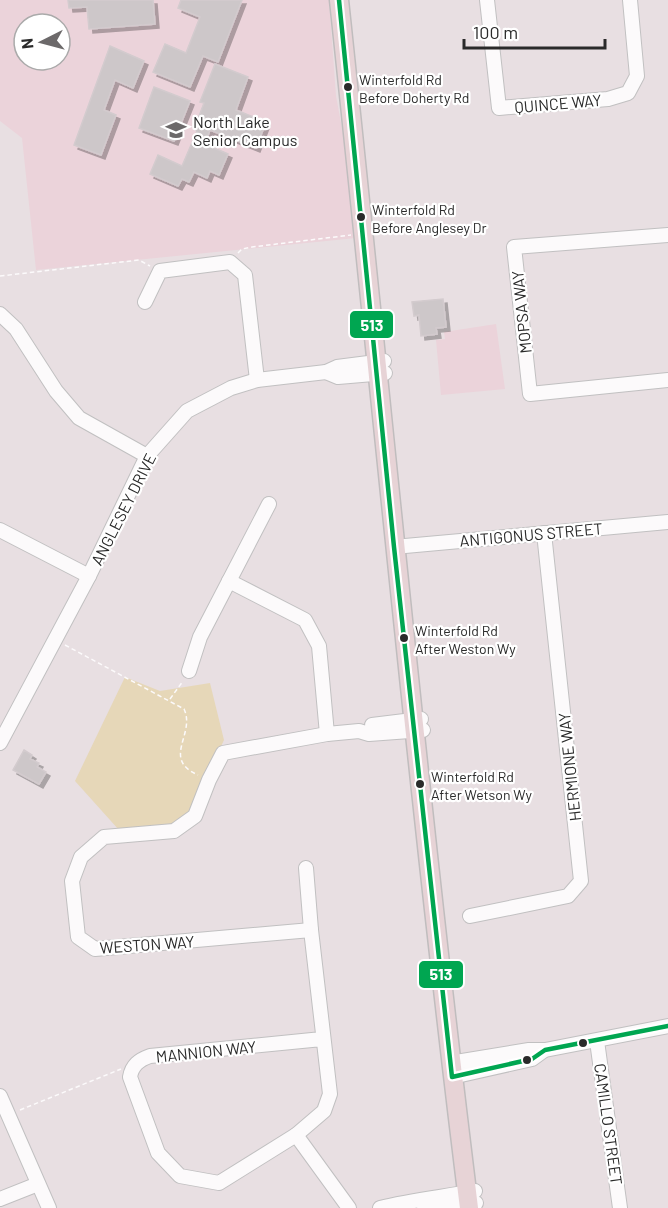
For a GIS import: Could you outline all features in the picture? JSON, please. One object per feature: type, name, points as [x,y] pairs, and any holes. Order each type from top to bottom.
[{"type":"main road","points":[[339,0],[381,368]]},
{"type":"main road","points":[[347,0],[398,547],[455,1069],[472,1201]]},
{"type":"street","name":"QUINCE WAY","points":[[487,0],[499,108],[608,99],[628,93],[638,76],[630,0]]},
{"type":"street","name":"MOPSA WAY","points":[[668,235],[514,247],[530,394],[668,380]]},
{"type":"street","points":[[144,302],[160,271],[230,262],[245,275],[257,380]]},
{"type":"street","points":[[0,314],[16,329],[56,391],[79,418],[147,456]]},
{"type":"street","name":"ANGLESEY DRIVE","points":[[0,743],[89,576],[147,456],[187,411],[231,388],[257,380],[326,372],[338,377],[381,368]]},
{"type":"street","points":[[189,671],[200,637],[269,504]]},
{"type":"street","name":"ANTIGONUS STREET","points":[[398,547],[668,522]]},
{"type":"street","points":[[0,530],[89,576]]},
{"type":"street","name":"HERMIONE WAY","points":[[470,916],[568,896],[581,881],[544,533]]},
{"type":"street","points":[[229,581],[305,620],[319,646],[327,734]]},
{"type":"street","name":"WESTON WAY","points":[[311,930],[95,949],[78,937],[72,881],[81,857],[104,837],[174,831],[195,816],[209,780],[223,753],[327,734],[359,731],[369,734],[418,725]]},
{"type":"street","points":[[131,1071],[131,1086],[158,1153],[180,1176],[219,1183],[296,1135],[324,1111],[330,1094],[322,1039],[306,868]]},
{"type":"street","points":[[455,1069],[529,1050],[545,1050],[668,1026]]},
{"type":"street","name":"MANNION WAY","points":[[131,1071],[142,1059],[150,1056],[322,1039]]},
{"type":"street","name":"CAMILLO STREET","points":[[597,1041],[621,1208]]},
{"type":"street","points":[[0,1096],[49,1208]]},
{"type":"street","points":[[296,1135],[349,1208]]},
{"type":"street","points":[[0,1199],[38,1184]]},
{"type":"street","points":[[380,1208],[411,1203],[423,1206],[472,1201]]},
{"type":"path","points":[[230,262],[242,249],[364,234]]},
{"type":"path","points":[[0,276],[139,260],[160,271]]},
{"type":"path","points":[[54,642],[65,645],[184,709],[187,716],[180,758],[182,765],[186,770],[209,780]]},
{"type":"path","points":[[170,700],[189,671]]},
{"type":"path","points":[[8,1115],[119,1069],[131,1071]]},
{"type":"shaded area","name":"North Lake Senior Campus","points":[[0,0],[329,0],[336,96],[350,171],[356,238],[36,270],[22,138],[0,121]]},
{"type":"shaded area","points":[[496,324],[505,389],[441,395],[436,340],[445,339],[444,332]]},
{"type":"shaded area","points":[[125,677],[160,691],[210,683],[224,740],[191,811],[173,825],[119,830],[75,781]]},
{"type":"building","points":[[68,0],[153,0],[155,24],[89,29],[87,7],[69,8]]},
{"type":"building","points":[[181,0],[242,0],[218,62],[203,56],[190,87],[153,72],[165,44],[186,53],[200,17],[178,8]]},
{"type":"building","points":[[110,46],[144,61],[133,88],[115,80],[104,110],[116,115],[101,155],[74,145]]},
{"type":"building","points":[[215,64],[248,77],[236,110],[266,122],[256,148],[210,130],[205,144],[228,154],[219,175],[210,171],[207,178],[194,172],[189,182],[182,179],[178,186],[150,174],[158,155],[182,166],[197,131],[194,129],[204,103],[200,102]]},
{"type":"building","points":[[154,87],[190,101],[174,141],[139,128]]},
{"type":"building","points":[[443,299],[446,327],[436,328],[437,334],[421,336],[419,315],[414,316],[412,302]]},
{"type":"building","points":[[24,750],[32,755],[30,759],[39,763],[37,767],[46,772],[39,784],[13,770]]},
{"type":"transit line","name":"513","points":[[339,0],[394,547],[452,1077],[532,1059],[545,1050],[668,1026]]},
{"type":"place","name":"Winterfold Rd Before Doherty Rd","points":[[348,87]]},
{"type":"place","name":"North Lake Senior Campus","points":[[176,130]]},
{"type":"place","name":"Winterfold Rd Before Anglesey Dr","points":[[361,217]]},
{"type":"place","name":"Winterfold Rd After Weston Wy","points":[[404,638]]},
{"type":"place","name":"Winterfold Rd After Wetson Wy","points":[[420,784]]}]
